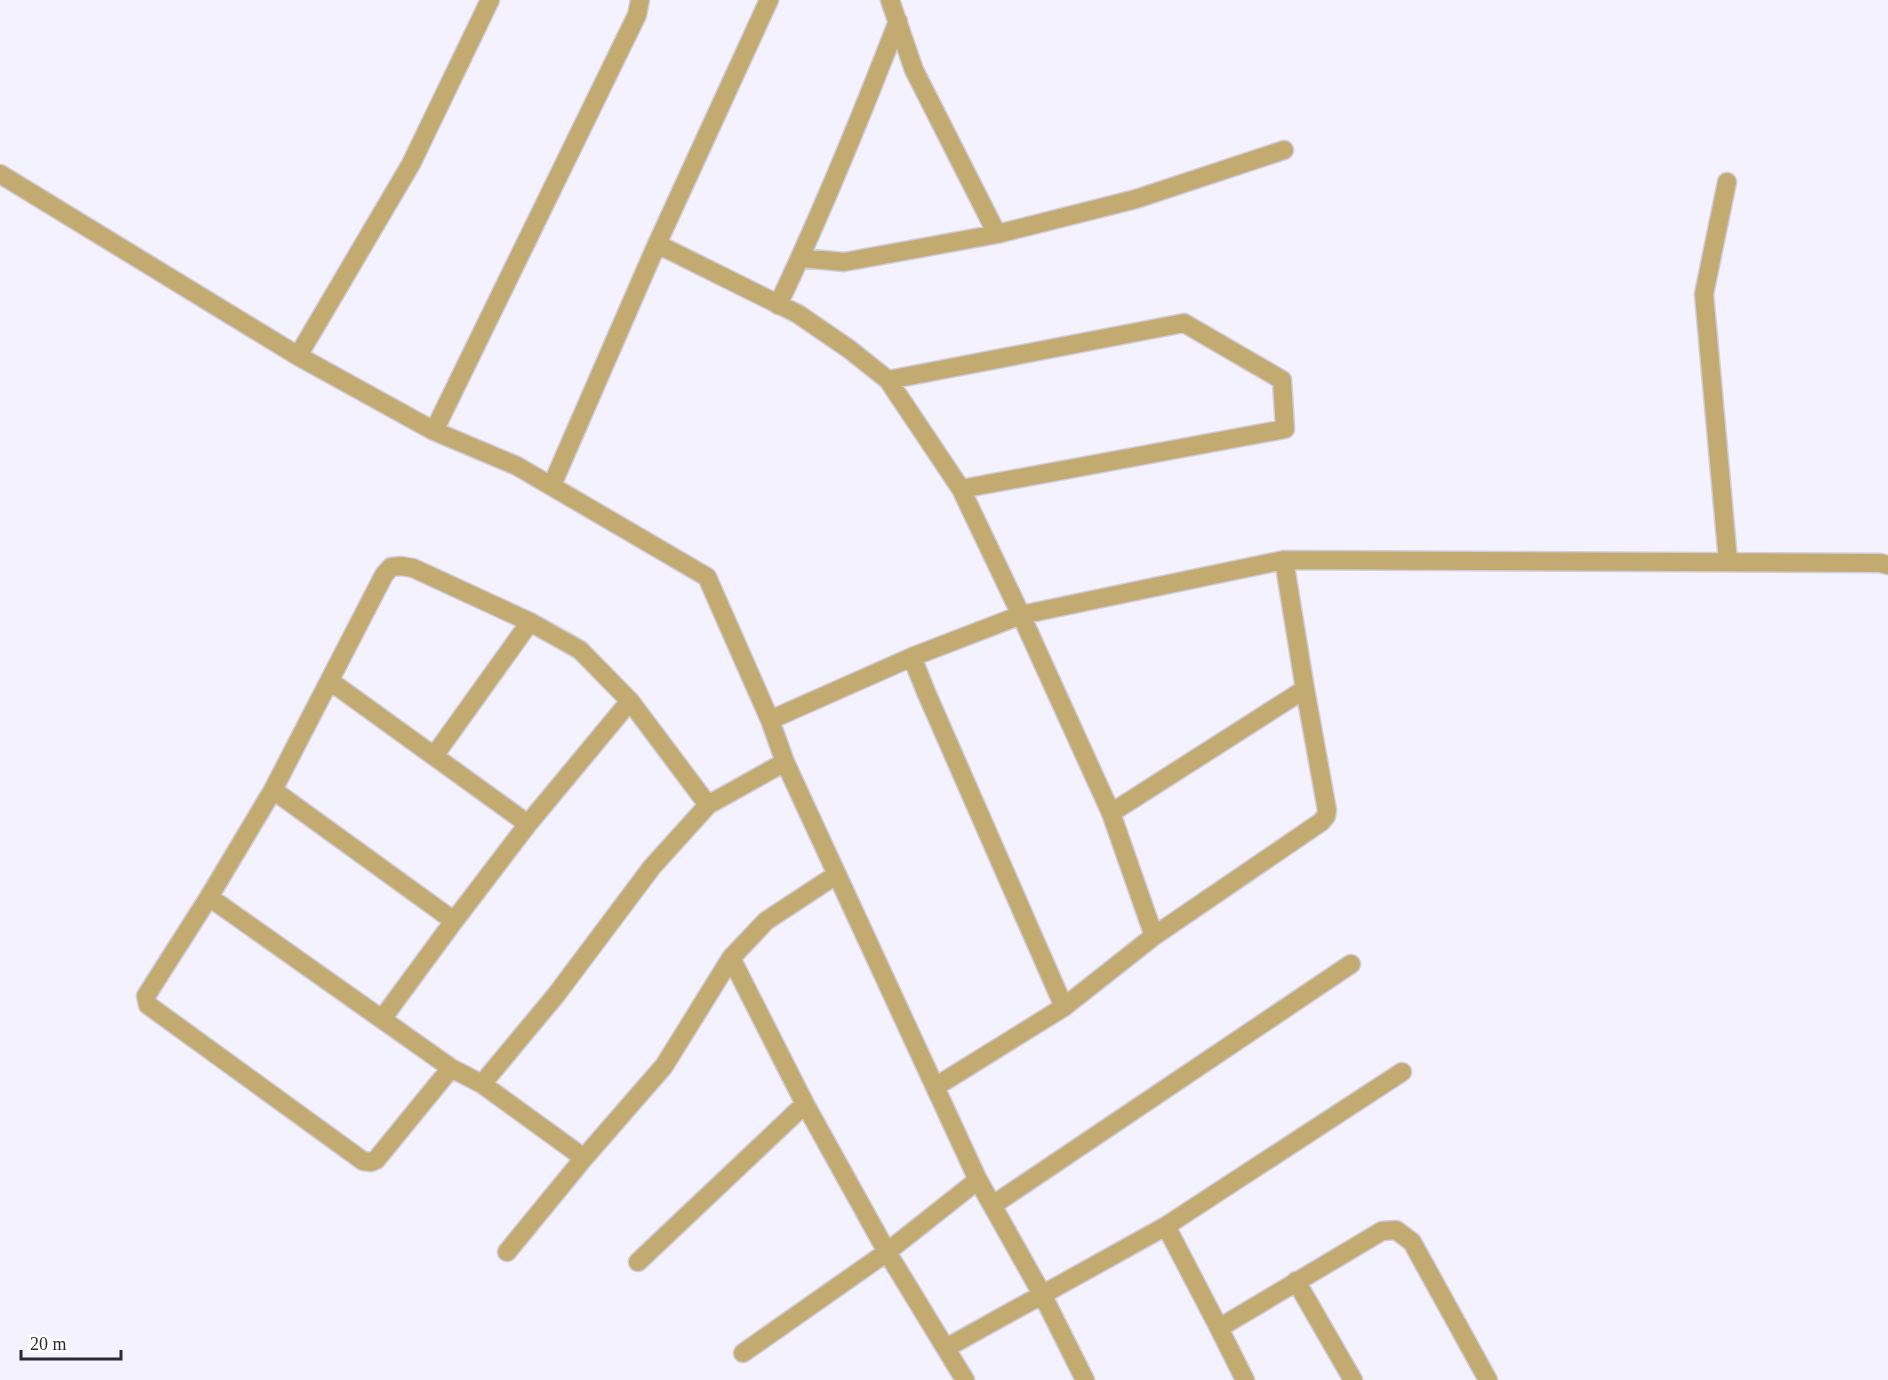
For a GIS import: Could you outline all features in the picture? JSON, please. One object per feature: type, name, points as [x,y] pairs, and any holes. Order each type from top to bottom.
[{"type":"street","points":[[298,356],[411,164],[490,0]]},
{"type":"street","points":[[434,431],[637,15],[640,0]]},
{"type":"street","points":[[552,486],[657,244],[769,0]]},
{"type":"street","points":[[890,0],[914,70],[997,234]]},
{"type":"street","points":[[778,305],[801,258],[867,102],[898,21]]},
{"type":"street","points":[[801,258],[844,262],[997,234],[1136,199],[1284,150]]},
{"type":"street","points":[[0,174],[298,356],[434,431],[517,465],[707,576],[770,720],[784,762],[978,1180],[1042,1294],[1085,1380]]},
{"type":"street","points":[[1727,182],[1704,294],[1728,561]]},
{"type":"street","points":[[657,244],[798,314],[849,349],[888,380],[961,489],[1111,813],[1154,936]]},
{"type":"street","points":[[888,380],[1184,323],[1281,380],[1285,429],[961,489]]},
{"type":"street","points":[[935,1087],[1064,1007],[1154,936],[1321,822],[1326,816],[1327,810],[1284,560]]},
{"type":"street","points":[[770,720],[912,657],[1021,615],[1284,560],[1728,561],[1888,565]]},
{"type":"street","points":[[451,1068],[376,1160],[363,1161],[148,1005],[146,996],[273,790],[384,575],[392,567],[413,568],[530,622],[580,651],[630,701],[708,805]]},
{"type":"street","points":[[434,756],[530,622]]},
{"type":"street","points":[[912,657],[930,703],[1064,1007]]},
{"type":"street","points":[[330,681],[528,824]]},
{"type":"street","points":[[1111,813],[1305,689]]},
{"type":"street","points":[[382,1019],[528,824],[630,701]]},
{"type":"street","points":[[482,1084],[556,995],[652,867],[708,805],[784,762]]},
{"type":"street","points":[[273,790],[454,921]]},
{"type":"street","points":[[507,1252],[664,1066],[731,958],[766,921],[836,875]]},
{"type":"street","points":[[209,897],[451,1068],[482,1084],[584,1158]]},
{"type":"street","points":[[731,958],[805,1104],[887,1252],[965,1380]]},
{"type":"street","points":[[993,1205],[1352,964]]},
{"type":"street","points":[[946,1348],[1166,1226],[1402,1072]]},
{"type":"street","points":[[638,1262],[805,1104]]},
{"type":"street","points":[[742,1353],[887,1252],[978,1180]]},
{"type":"street","points":[[1166,1226],[1245,1380]]},
{"type":"street","points":[[1220,1328],[1382,1232],[1396,1230],[1412,1242],[1488,1380]]},
{"type":"street","points":[[1296,1281],[1353,1380]]}]
